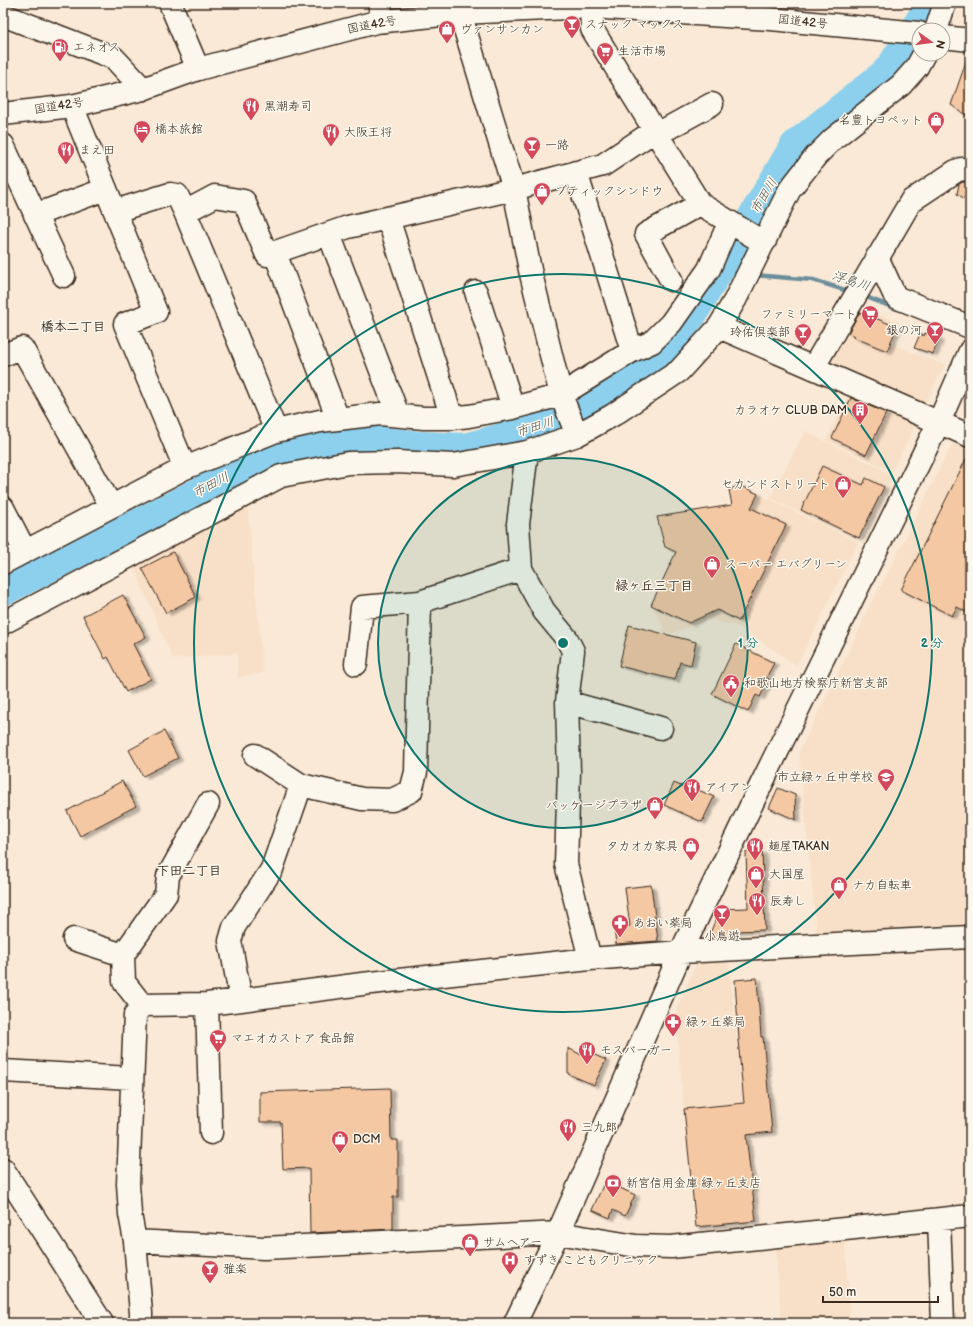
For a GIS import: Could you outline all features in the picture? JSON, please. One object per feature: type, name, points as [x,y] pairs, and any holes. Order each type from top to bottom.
[{"type":"main road","points":[[170,3],[198,69]]},
{"type":"main road","points":[[939,22],[945,3]]},
{"type":"main road","name":"国道42号","points":[[3,114],[72,106],[143,89],[198,69],[282,46],[381,12],[454,8],[559,6],[591,7],[771,18],[910,32]]},
{"type":"main road","points":[[591,7],[592,29],[700,204],[729,223],[760,240]]},
{"type":"main road","points":[[454,8],[514,189],[530,270],[561,395],[577,435]]},
{"type":"main road","points":[[3,15],[114,58],[143,89]]},
{"type":"main road","points":[[951,38],[970,40]]},
{"type":"main road","points":[[3,623],[281,476],[348,463],[397,462],[453,465],[527,452],[577,435],[613,415],[679,371],[719,327],[736,300],[760,240],[790,189],[816,156],[833,139],[901,85],[919,62]]},
{"type":"main road","points":[[185,212],[216,196],[244,201],[267,255],[348,227],[514,189],[603,165],[654,131],[661,132],[712,104]]},
{"type":"main road","points":[[72,106],[156,312],[125,324],[185,468]]},
{"type":"main road","points":[[3,145],[64,276]]},
{"type":"main road","points":[[813,368],[911,201],[956,171],[961,169],[970,170]]},
{"type":"main road","points":[[576,172],[632,351]]},
{"type":"main road","points":[[35,215],[106,189]]},
{"type":"main road","points":[[115,212],[170,194],[177,195],[276,431]]},
{"type":"main road","points":[[671,280],[646,234],[700,204]]},
{"type":"main road","points":[[388,218],[452,418]]},
{"type":"main road","points":[[3,562],[185,468],[276,431],[320,420],[380,414],[424,418],[452,418],[469,416],[513,408],[561,395],[632,351],[652,342],[671,323],[708,269],[729,223]]},
{"type":"main road","points":[[329,234],[398,415]]},
{"type":"main road","points":[[275,253],[338,419]]},
{"type":"main road","points":[[877,257],[894,294],[898,298],[970,327]]},
{"type":"main road","points":[[476,292],[513,408]]},
{"type":"main road","points":[[719,327],[970,436]]},
{"type":"main road","points":[[3,355],[22,348],[111,506]]},
{"type":"main road","points":[[514,1323],[558,1233],[681,952],[758,791],[939,422],[970,351]]},
{"type":"main road","points":[[527,452],[518,524],[521,569],[544,611],[567,639],[573,651],[567,702],[569,772],[566,864],[590,959]]},
{"type":"main road","points":[[3,508],[25,551]]},
{"type":"main road","points":[[356,664],[362,607],[420,602],[521,569]]},
{"type":"main road","points":[[255,755],[301,785],[362,799],[392,800],[411,791],[416,772],[420,602]]},
{"type":"main road","points":[[567,702],[661,728]]},
{"type":"main road","points":[[241,1000],[230,941],[234,927],[272,869],[301,785]]},
{"type":"main road","points":[[142,1005],[124,982],[123,955],[166,894],[168,876],[208,804]]},
{"type":"main road","points":[[142,1005],[208,1004],[362,984],[590,959],[681,952],[970,937]]},
{"type":"main road","points":[[74,939],[123,955]]},
{"type":"main road","points":[[208,1004],[212,1134]]},
{"type":"main road","points":[[141,1323],[135,1241],[130,1214],[128,1184],[131,1078],[135,1014],[142,1005]]},
{"type":"main road","points":[[3,1071],[131,1078]]},
{"type":"main road","points":[[3,1169],[102,1323]]},
{"type":"main road","points":[[135,1241],[264,1248],[558,1233],[636,1246],[671,1247],[970,1216]]},
{"type":"main road","points":[[939,1220],[943,1323]]},
{"type":"shaded area","points":[[854,306],[899,322],[890,344],[945,365],[923,407],[823,367]]},
{"type":"shaded area","points":[[851,391],[918,420],[892,471],[826,440]]},
{"type":"shaded area","points":[[805,431],[893,475],[859,540],[770,498]]},
{"type":"shaded area","name":"市立緑ヶ丘中学校","points":[[956,436],[970,444],[970,927],[817,937],[799,752],[863,622],[868,608],[886,577]]},
{"type":"shaded area","points":[[739,485],[858,542],[797,665],[739,627],[707,619],[671,634],[663,632],[663,625],[651,605],[676,553],[665,547],[657,517],[732,505],[729,490]]},
{"type":"shaded area","points":[[247,503],[263,673],[238,677],[237,653],[173,659],[134,567]]},
{"type":"shaded area","points":[[728,955],[756,1221],[696,1227],[682,1092],[676,1011],[699,958]]},
{"type":"shaded area","points":[[845,1235],[850,1323],[782,1323],[775,1243]]},
{"type":"building","points":[[968,56],[970,56],[970,118],[951,105]]},
{"type":"building","points":[[963,182],[970,183],[970,202],[957,194],[959,184]]},
{"type":"building","name":"ファミリーマート","points":[[860,312],[897,327],[887,351],[853,337],[854,336],[848,333]]},
{"type":"building","points":[[925,333],[939,338],[933,354],[914,348],[920,334],[924,336]]},
{"type":"building","name":"カラオケ CLUB DAM","points":[[851,398],[886,413],[866,455],[832,438]]},
{"type":"building","points":[[970,451],[970,614],[957,607],[952,616],[901,590]]},
{"type":"building","name":"セカンドストリート","points":[[822,466],[863,485],[866,478],[884,487],[859,538],[801,510]]},
{"type":"building","name":"スーパー エバグリーン","points":[[739,485],[758,494],[751,508],[786,525],[739,621],[717,610],[689,623],[651,605],[676,552],[665,547],[657,517],[732,505],[729,490]]},
{"type":"building","points":[[173,552],[196,597],[166,613],[142,568]]},
{"type":"building","points":[[123,595],[146,637],[133,644],[151,679],[126,692],[108,657],[105,659],[83,616]]},
{"type":"building","points":[[629,625],[696,642],[691,665],[680,662],[675,680],[619,666]]},
{"type":"building","points":[[736,644],[774,663],[766,678],[769,679],[760,697],[756,695],[748,712],[712,694]]},
{"type":"building","points":[[164,731],[178,758],[143,776],[129,750]]},
{"type":"building","points":[[122,781],[136,806],[80,836],[67,811]]},
{"type":"building","points":[[674,783],[685,788],[687,785],[714,797],[702,822],[664,805]]},
{"type":"building","points":[[778,788],[795,795],[796,820],[769,808]]},
{"type":"building","points":[[762,851],[765,930],[735,931],[735,937],[708,938],[720,909],[748,908],[746,852]]},
{"type":"building","points":[[651,885],[658,941],[616,944],[614,928],[630,926],[625,888]]},
{"type":"building","points":[[757,978],[761,1037],[763,1037],[772,1132],[746,1135],[756,1221],[696,1227],[684,1109],[744,1103],[738,1040],[735,980]]},
{"type":"building","points":[[568,1048],[581,1055],[583,1050],[606,1060],[594,1085],[568,1074]]},
{"type":"building","name":"DCM","points":[[390,1088],[391,1140],[398,1140],[398,1197],[393,1197],[393,1229],[310,1233],[309,1168],[283,1169],[281,1122],[260,1122],[260,1092]]},
{"type":"building","points":[[605,1181],[635,1195],[625,1216],[613,1210],[610,1218],[592,1210]]},
{"type":"waterway","name":"市田川","points":[[3,592],[275,452],[357,438],[418,445],[465,447],[553,423],[600,397],[665,349],[693,315],[794,145],[884,73],[893,62],[930,3]]},
{"type":"waterway","name":"浮島川","points":[[720,271],[741,273]]},
{"type":"waterway","name":"浮島川","points":[[754,275],[813,280],[851,292]]},
{"type":"waterway","name":"浮島川","points":[[861,295],[897,309]]},
{"type":"place","name":"スナック マックス","points":[[572,39]]},
{"type":"place","name":"ヴァンサンカン","points":[[447,44]]},
{"type":"place","name":"エネオス","points":[[60,62]]},
{"type":"place","name":"生活市場","points":[[605,66]]},
{"type":"place","name":"黒潮寿司","points":[[251,121]]},
{"type":"place","name":"名豊トヨペット","points":[[936,135]]},
{"type":"place","name":"橋本旅館","points":[[142,144]]},
{"type":"place","name":"大阪王将","points":[[331,147]]},
{"type":"place","name":"一路","points":[[532,160]]},
{"type":"place","name":"まえ田","points":[[66,165]]},
{"type":"place","name":"ブティックシンドウ","points":[[542,206]]},
{"type":"place","name":"ファミリーマート","points":[[870,329]]},
{"type":"place","name":"銀の河","points":[[935,345]]},
{"type":"place","name":"玲佑倶楽部","points":[[803,347]]},
{"type":"place","name":"カラオケ CLUB DAM","points":[[860,425]]},
{"type":"place","name":"セカンドストリート","points":[[843,499]]},
{"type":"place","name":"スーパー エバグリーン","points":[[712,579]]},
{"type":"place","name":"和歌山地方検察庁新宮支部","points":[[731,698]]},
{"type":"place","name":"市立緑ヶ丘中学校","points":[[886,792]]},
{"type":"place","name":"アイアン","points":[[692,802]]},
{"type":"place","name":"パッケージプラザ","points":[[655,820]]},
{"type":"place","name":"タカオカ家具","points":[[691,861]]},
{"type":"place","name":"麺屋TAKAN","points":[[755,861]]},
{"type":"place","name":"大国屋","points":[[756,889]]},
{"type":"place","name":"ナカ自転車","points":[[839,900]]},
{"type":"place","name":"辰寿し","points":[[757,916]]},
{"type":"place","name":"小鳥遊","points":[[722,928]]},
{"type":"place","name":"あおい薬局","points":[[620,938]]},
{"type":"place","name":"緑ヶ丘薬局","points":[[673,1037]]},
{"type":"place","name":"マエオカストア 食品館","points":[[218,1053]]},
{"type":"place","name":"モスバーガー","points":[[587,1065]]},
{"type":"place","name":"三九郎","points":[[568,1142]]},
{"type":"place","name":"DCM","points":[[340,1154]]},
{"type":"place","name":"新宮信用金庫 緑ヶ丘支店","points":[[613,1198]]},
{"type":"place","name":"サムヘアー","points":[[470,1257]]},
{"type":"place","name":"すずき こどもクリニック","points":[[510,1275]]},
{"type":"place","name":"雅楽","points":[[210,1284]]},
{"type":"district","name":"橋本二丁目","points":[[73,327]]},
{"type":"district","name":"緑ヶ丘三丁目","points":[[654,586]]},
{"type":"district","name":"下田二丁目","points":[[189,871]]}]
